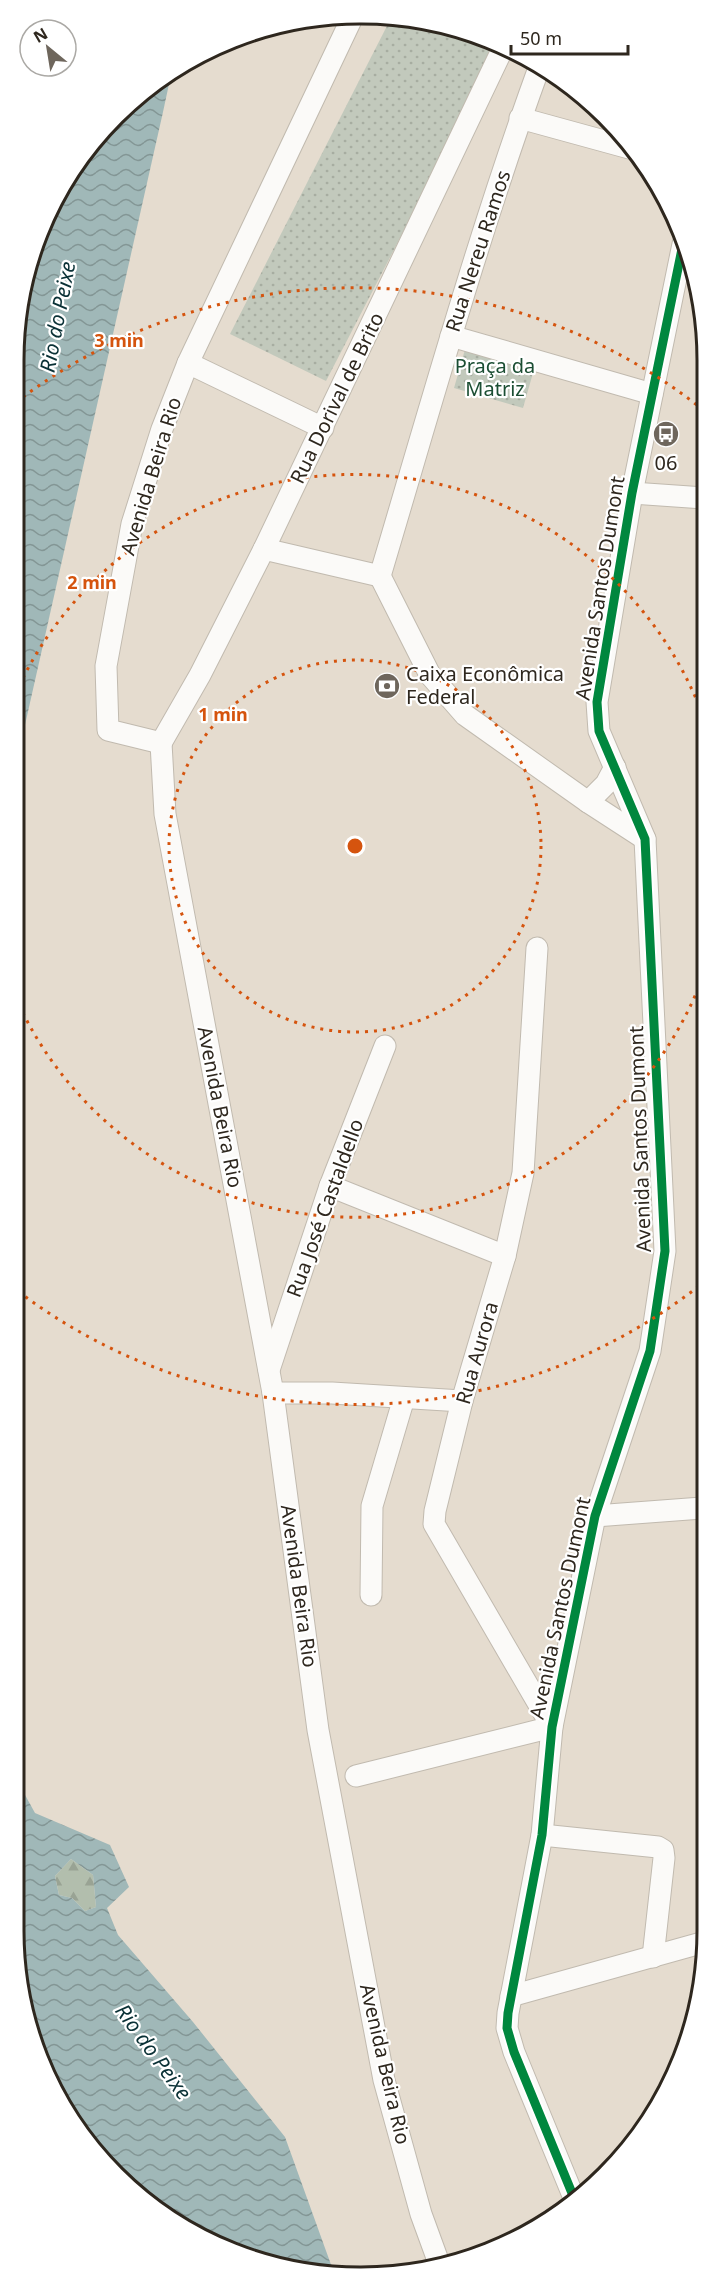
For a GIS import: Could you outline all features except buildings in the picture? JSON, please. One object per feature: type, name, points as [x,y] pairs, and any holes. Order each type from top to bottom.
[{"type":"street","name":"Avenida Beira Rio","points":[[349,25],[188,363],[162,429],[132,524],[106,666],[108,730],[161,743],[165,814],[273,1393],[318,1730],[384,2080],[421,2214],[437,2258]]},
{"type":"street","name":"Rua Dorival de Brito","points":[[161,743],[200,675],[264,549],[500,55]]},
{"type":"street","name":"Rua Nereu Ramos","points":[[380,576],[451,336],[520,118],[537,74]]},
{"type":"street","points":[[520,118],[618,145]]},
{"type":"street","name":"Avenida Santos Dumont","points":[[571,2192],[514,2052],[507,2028],[542,1835],[552,1726],[595,1516],[650,1351],[665,1251],[645,839],[599,731],[597,702],[632,493],[680,256]]},
{"type":"street","points":[[451,336],[652,394]]},
{"type":"street","points":[[188,363],[323,428]]},
{"type":"street","points":[[632,493],[697,498]]},
{"type":"street","points":[[264,549],[380,576],[430,675],[465,715],[588,802],[645,839]]},
{"type":"street","points":[[588,802],[606,784],[615,767]]},
{"type":"street","name":"Rua Aurora","points":[[537,948],[523,1173],[505,1256],[462,1401],[435,1511],[434,1524],[552,1726]]},
{"type":"street","name":"Rua José Castaldello","points":[[269,1372],[330,1186],[385,1046]]},
{"type":"street","points":[[330,1186],[505,1256]]},
{"type":"street","points":[[273,1393],[332,1393],[462,1401]]},
{"type":"street","points":[[371,1595],[372,1506],[404,1398]]},
{"type":"street","points":[[595,1516],[697,1508]]},
{"type":"street","points":[[356,1776],[552,1726]]},
{"type":"street","points":[[542,1835],[658,1847],[663,1850],[653,1957]]},
{"type":"street","points":[[511,1996],[696,1944]]},
{"type":"green space","points":[[387,25],[448,35],[496,53],[326,381],[230,334]]},
{"type":"green space","name":"Praça da Matriz","points":[[466,346],[535,366],[523,408],[454,388]]},
{"type":"green space","points":[[71,1859],[93,1875],[96,1907],[85,1911],[72,1898],[59,1895],[55,1876]]},
{"type":"water","name":"Rio do Peixe","points":[[169,85],[24,729],[24,360],[30,295],[42,252],[69,192],[108,139],[139,108]]},
{"type":"water","name":"Rio do Peixe","points":[[24,1793],[35,1813],[110,1845],[129,1887],[107,1908],[118,1935],[193,2022],[285,2137],[331,2265],[273,2256],[232,2241],[192,2222],[139,2183],[94,2135],[69,2099],[59,2079],[42,2039],[30,1996],[24,1930]],"holes":[[[71,1859],[93,1875],[96,1907],[85,1911],[72,1898],[59,1895],[55,1876]]]},
{"type":"cycle path","points":[[571,2192],[514,2052],[507,2028],[542,1835],[552,1727],[595,1516],[650,1351],[665,1251],[645,839],[599,731],[597,702],[632,493],[680,256]]},
{"type":"place","name":"06","points":[[666,434]]},
{"type":"place","name":"Caixa Econômica Federal","points":[[387,686]]}]
